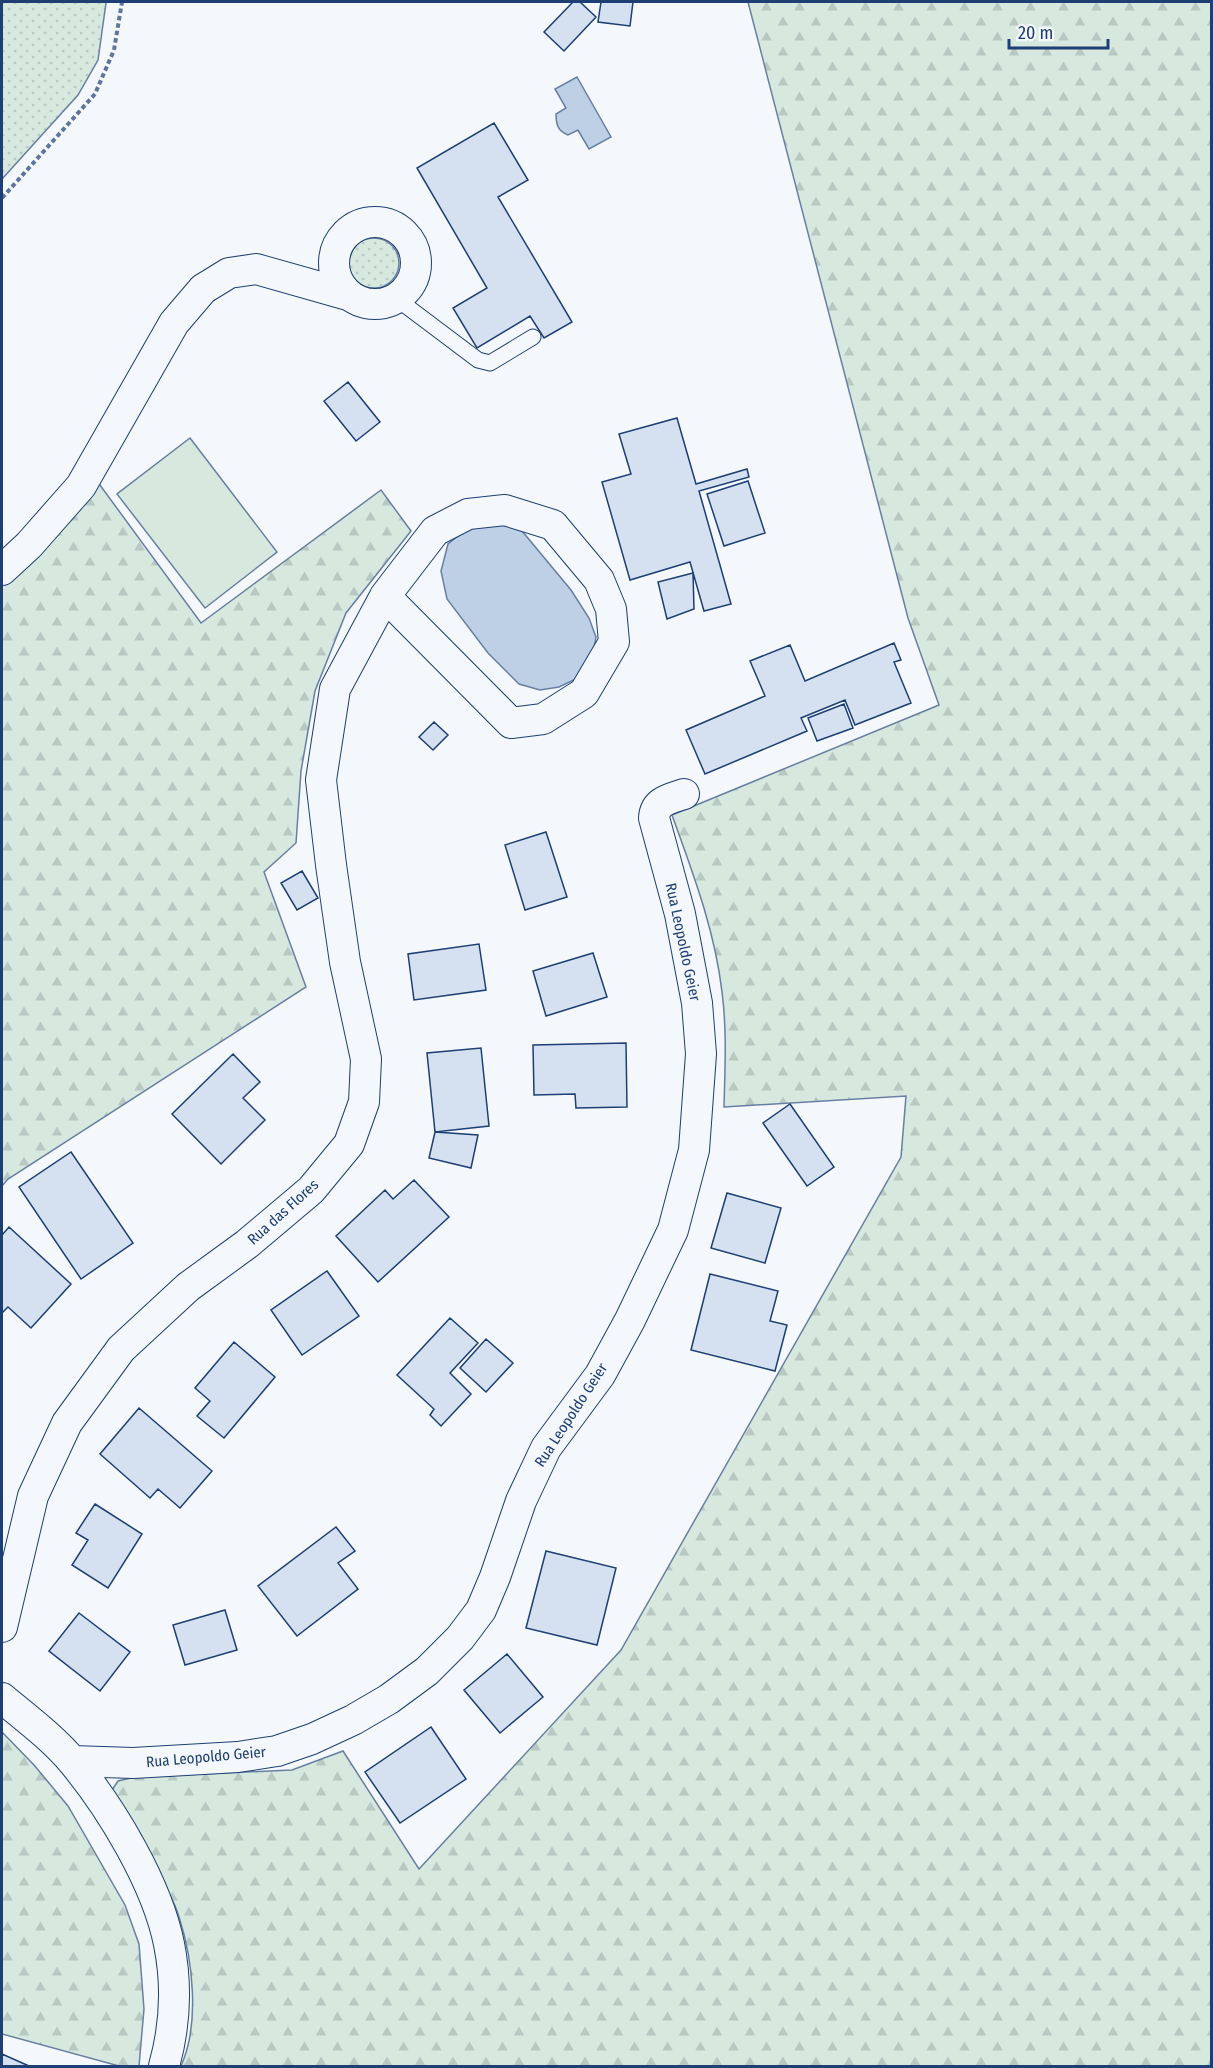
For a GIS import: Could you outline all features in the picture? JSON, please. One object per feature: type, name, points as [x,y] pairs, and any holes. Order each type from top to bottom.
[{"type":"street","points":[[2,570],[29,545],[81,486],[174,323],[203,289],[229,273],[256,269],[348,295],[359,302],[372,305],[385,304],[408,289],[414,276],[417,262],[414,248],[406,236],[395,227],[381,222],[367,222],[353,228],[343,236],[336,247],[333,260],[337,279],[348,295]]},
{"type":"street","points":[[295,280],[319,270],[333,260]]},
{"type":"street","points":[[505,510],[553,525],[600,580],[611,609],[614,642],[584,693],[543,719],[511,723],[384,596],[435,531],[468,514],[505,510]]},
{"type":"street","name":"Rua das Flores","points":[[2,1627],[33,1496],[67,1423],[121,1349],[188,1287],[247,1244],[311,1190],[349,1144],[364,1102],[366,1059],[345,962],[321,780],[335,689],[384,596]]},
{"type":"street","name":"Rua Leopoldo Geier","points":[[72,1761],[133,1763],[238,1756],[277,1751],[312,1739],[353,1720],[389,1699],[427,1671],[460,1638],[481,1610],[521,1501],[546,1448],[600,1375],[630,1320],[673,1230],[694,1150],[701,1054],[697,1003],[680,914],[654,818],[655,810],[661,802],[684,794]]},
{"type":"street","points":[[2,1698],[47,1736],[72,1761],[102,1801],[141,1868],[158,1904],[170,1944],[174,2017],[164,2067]]},
{"type":"lane","points":[[397,298],[478,360],[490,363],[533,337]]},
{"type":"path","points":[[2,198],[95,94],[114,50],[122,2]]},
{"type":"green space","points":[[2,2],[106,3],[98,60],[78,95],[2,179]]},
{"type":"green space","points":[[748,2],[1211,2],[1211,2066],[181,2066],[191,2031],[192,2012],[191,1972],[184,1934],[172,1900],[112,1790],[118,1781],[135,1777],[292,1770],[343,1751],[419,1869],[621,1650],[901,1157],[906,1096],[724,1107],[725,1021],[719,969],[702,902],[672,815],[939,705],[908,618]]},
{"type":"green space","points":[[379,238],[392,245],[398,253],[398,273],[392,281],[384,287],[369,288],[356,281],[350,273],[349,258],[356,245],[364,239]]},
{"type":"green space","points":[[190,438],[277,552],[205,608],[117,494]]},
{"type":"green space","points":[[97,481],[201,623],[381,490],[411,531],[346,613],[315,691],[301,771],[296,843],[264,872],[306,987],[8,1179],[2,1186],[2,585],[49,539]]},
{"type":"green space","points":[[2,1732],[34,1765],[68,1806],[125,1905],[139,1944],[144,2009],[139,2066],[119,2066],[2,2034]]},
{"type":"water","points":[[577,77],[611,137],[589,149],[578,130],[568,135],[558,127],[556,121],[556,114],[566,108],[555,89]]},
{"type":"water","points":[[493,522],[522,531],[571,590],[589,618],[596,637],[592,660],[578,678],[559,687],[540,690],[519,684],[488,653],[447,599],[441,571],[448,544],[472,525]]},
{"type":"building","points":[[573,2],[580,2],[596,17],[564,51],[544,32]]},
{"type":"building","points":[[601,2],[633,2],[630,26],[598,22]]},
{"type":"building","points":[[494,123],[528,180],[498,197],[572,322],[544,338],[530,316],[477,348],[453,308],[487,288],[417,168]]},
{"type":"building","points":[[348,382],[380,422],[356,441],[324,401]]},
{"type":"building","points":[[677,418],[696,484],[747,469],[749,477],[699,491],[731,604],[704,611],[690,562],[630,580],[602,482],[631,474],[619,434]]},
{"type":"building","points":[[748,481],[765,533],[724,546],[707,494]]},
{"type":"building","points":[[693,573],[694,609],[667,619],[658,582]]},
{"type":"building","points":[[894,643],[901,660],[894,662],[911,703],[855,725],[845,700],[801,718],[807,731],[705,774],[686,730],[765,696],[750,661],[790,645],[805,681]]},
{"type":"building","points":[[844,704],[853,728],[817,741],[808,718]]},
{"type":"building","points":[[434,722],[448,735],[433,750],[419,737]]},
{"type":"building","points":[[546,832],[567,897],[525,910],[505,845]]},
{"type":"building","points":[[302,871],[318,898],[297,910],[281,883]]},
{"type":"building","points":[[479,944],[486,990],[414,1000],[408,954]]},
{"type":"building","points":[[593,953],[607,997],[546,1016],[533,971]]},
{"type":"building","points":[[626,1043],[627,1107],[576,1108],[575,1094],[534,1095],[533,1045]]},
{"type":"building","points":[[481,1048],[489,1126],[435,1132],[427,1053]]},
{"type":"building","points":[[233,1054],[260,1082],[243,1098],[265,1120],[221,1164],[172,1114]]},
{"type":"building","points":[[790,1104],[834,1167],[807,1186],[763,1123]]},
{"type":"building","points":[[435,1132],[478,1135],[471,1168],[429,1158]]},
{"type":"building","points":[[71,1152],[133,1243],[81,1279],[19,1187]]},
{"type":"building","points":[[414,1180],[449,1217],[378,1282],[336,1236],[385,1190],[393,1199]]},
{"type":"building","points":[[727,1193],[781,1208],[765,1263],[711,1248]]},
{"type":"building","points":[[9,1227],[71,1284],[31,1328],[8,1307],[2,1313],[2,1235]]},
{"type":"building","points":[[327,1271],[359,1316],[302,1355],[271,1310]]},
{"type":"building","points":[[710,1274],[778,1291],[770,1321],[787,1325],[775,1371],[691,1350]]},
{"type":"building","points":[[450,1318],[478,1343],[450,1373],[471,1394],[441,1426],[430,1415],[434,1409],[397,1375]]},
{"type":"building","points":[[486,1339],[513,1363],[486,1392],[460,1368]]},
{"type":"building","points":[[234,1342],[275,1377],[224,1438],[197,1416],[210,1401],[195,1388]]},
{"type":"building","points":[[139,1408],[212,1471],[180,1508],[158,1489],[150,1498],[100,1454]]},
{"type":"building","points":[[95,1504],[142,1534],[108,1588],[72,1565],[88,1540],[76,1533]]},
{"type":"building","points":[[336,1527],[355,1551],[338,1563],[358,1589],[297,1636],[258,1586]]},
{"type":"building","points":[[546,1551],[616,1568],[597,1645],[526,1628]]},
{"type":"building","points":[[225,1610],[237,1650],[185,1665],[173,1625]]},
{"type":"building","points":[[79,1613],[130,1652],[100,1691],[49,1651]]},
{"type":"building","points":[[507,1654],[543,1697],[500,1733],[464,1690]]},
{"type":"building","points":[[431,1727],[466,1779],[400,1823],[365,1772]]},
{"type":"building","points":[[2,2054],[29,2066],[2,2066]]}]
